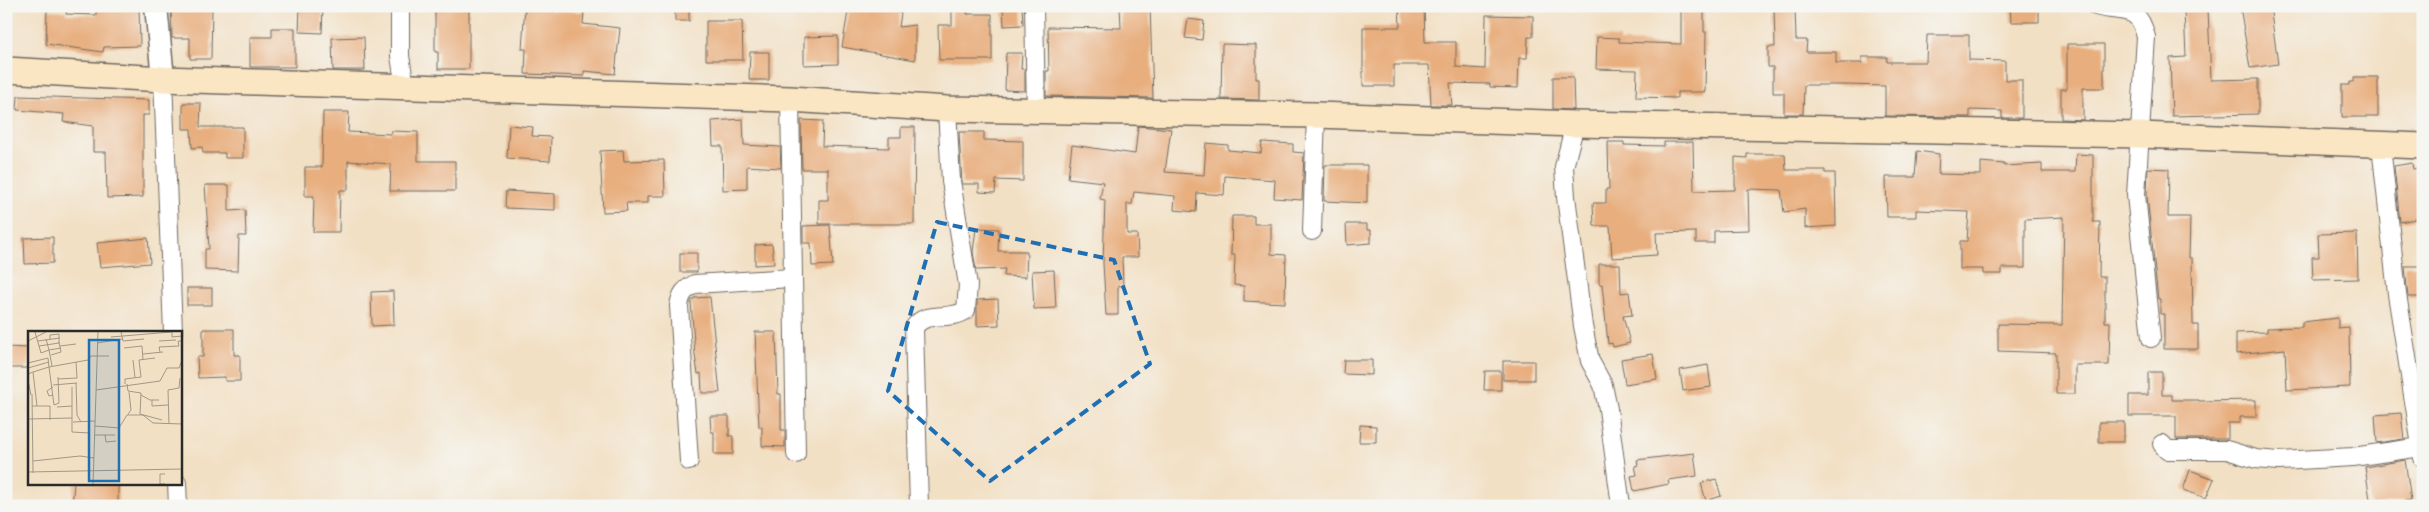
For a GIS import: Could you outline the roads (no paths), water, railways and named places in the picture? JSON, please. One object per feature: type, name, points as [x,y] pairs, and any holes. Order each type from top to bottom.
[{"type":"main road","points":[[6,70],[163,79],[790,99],[947,110],[1316,115],[1575,124],[2140,135],[2423,146]]},
{"type":"street","points":[[156,6],[163,79],[173,331]]},
{"type":"street","points":[[400,6],[400,56],[406,86]]},
{"type":"street","points":[[1034,6],[1036,112]]},
{"type":"street","points":[[2096,6],[2111,10],[2130,11],[2138,16],[2143,23],[2146,38],[2136,195],[2151,338]]},
{"type":"street","points":[[790,99],[791,278],[796,454]]},
{"type":"street","points":[[919,506],[914,328],[918,320],[928,317],[960,315],[966,310],[968,300],[968,285],[951,181],[947,110]]},
{"type":"street","points":[[1312,231],[1316,115]]},
{"type":"street","points":[[1575,124],[1564,167],[1566,197],[1583,326],[1590,361],[1603,385],[1620,506]]},
{"type":"street","points":[[2162,444],[2167,450],[2227,450],[2256,458],[2278,461],[2422,452],[2417,391],[2397,294],[2381,145]]},
{"type":"street","points":[[690,461],[679,306],[680,295],[685,289],[695,284],[791,278]]},
{"type":"street","points":[[177,484],[178,506]]}]
